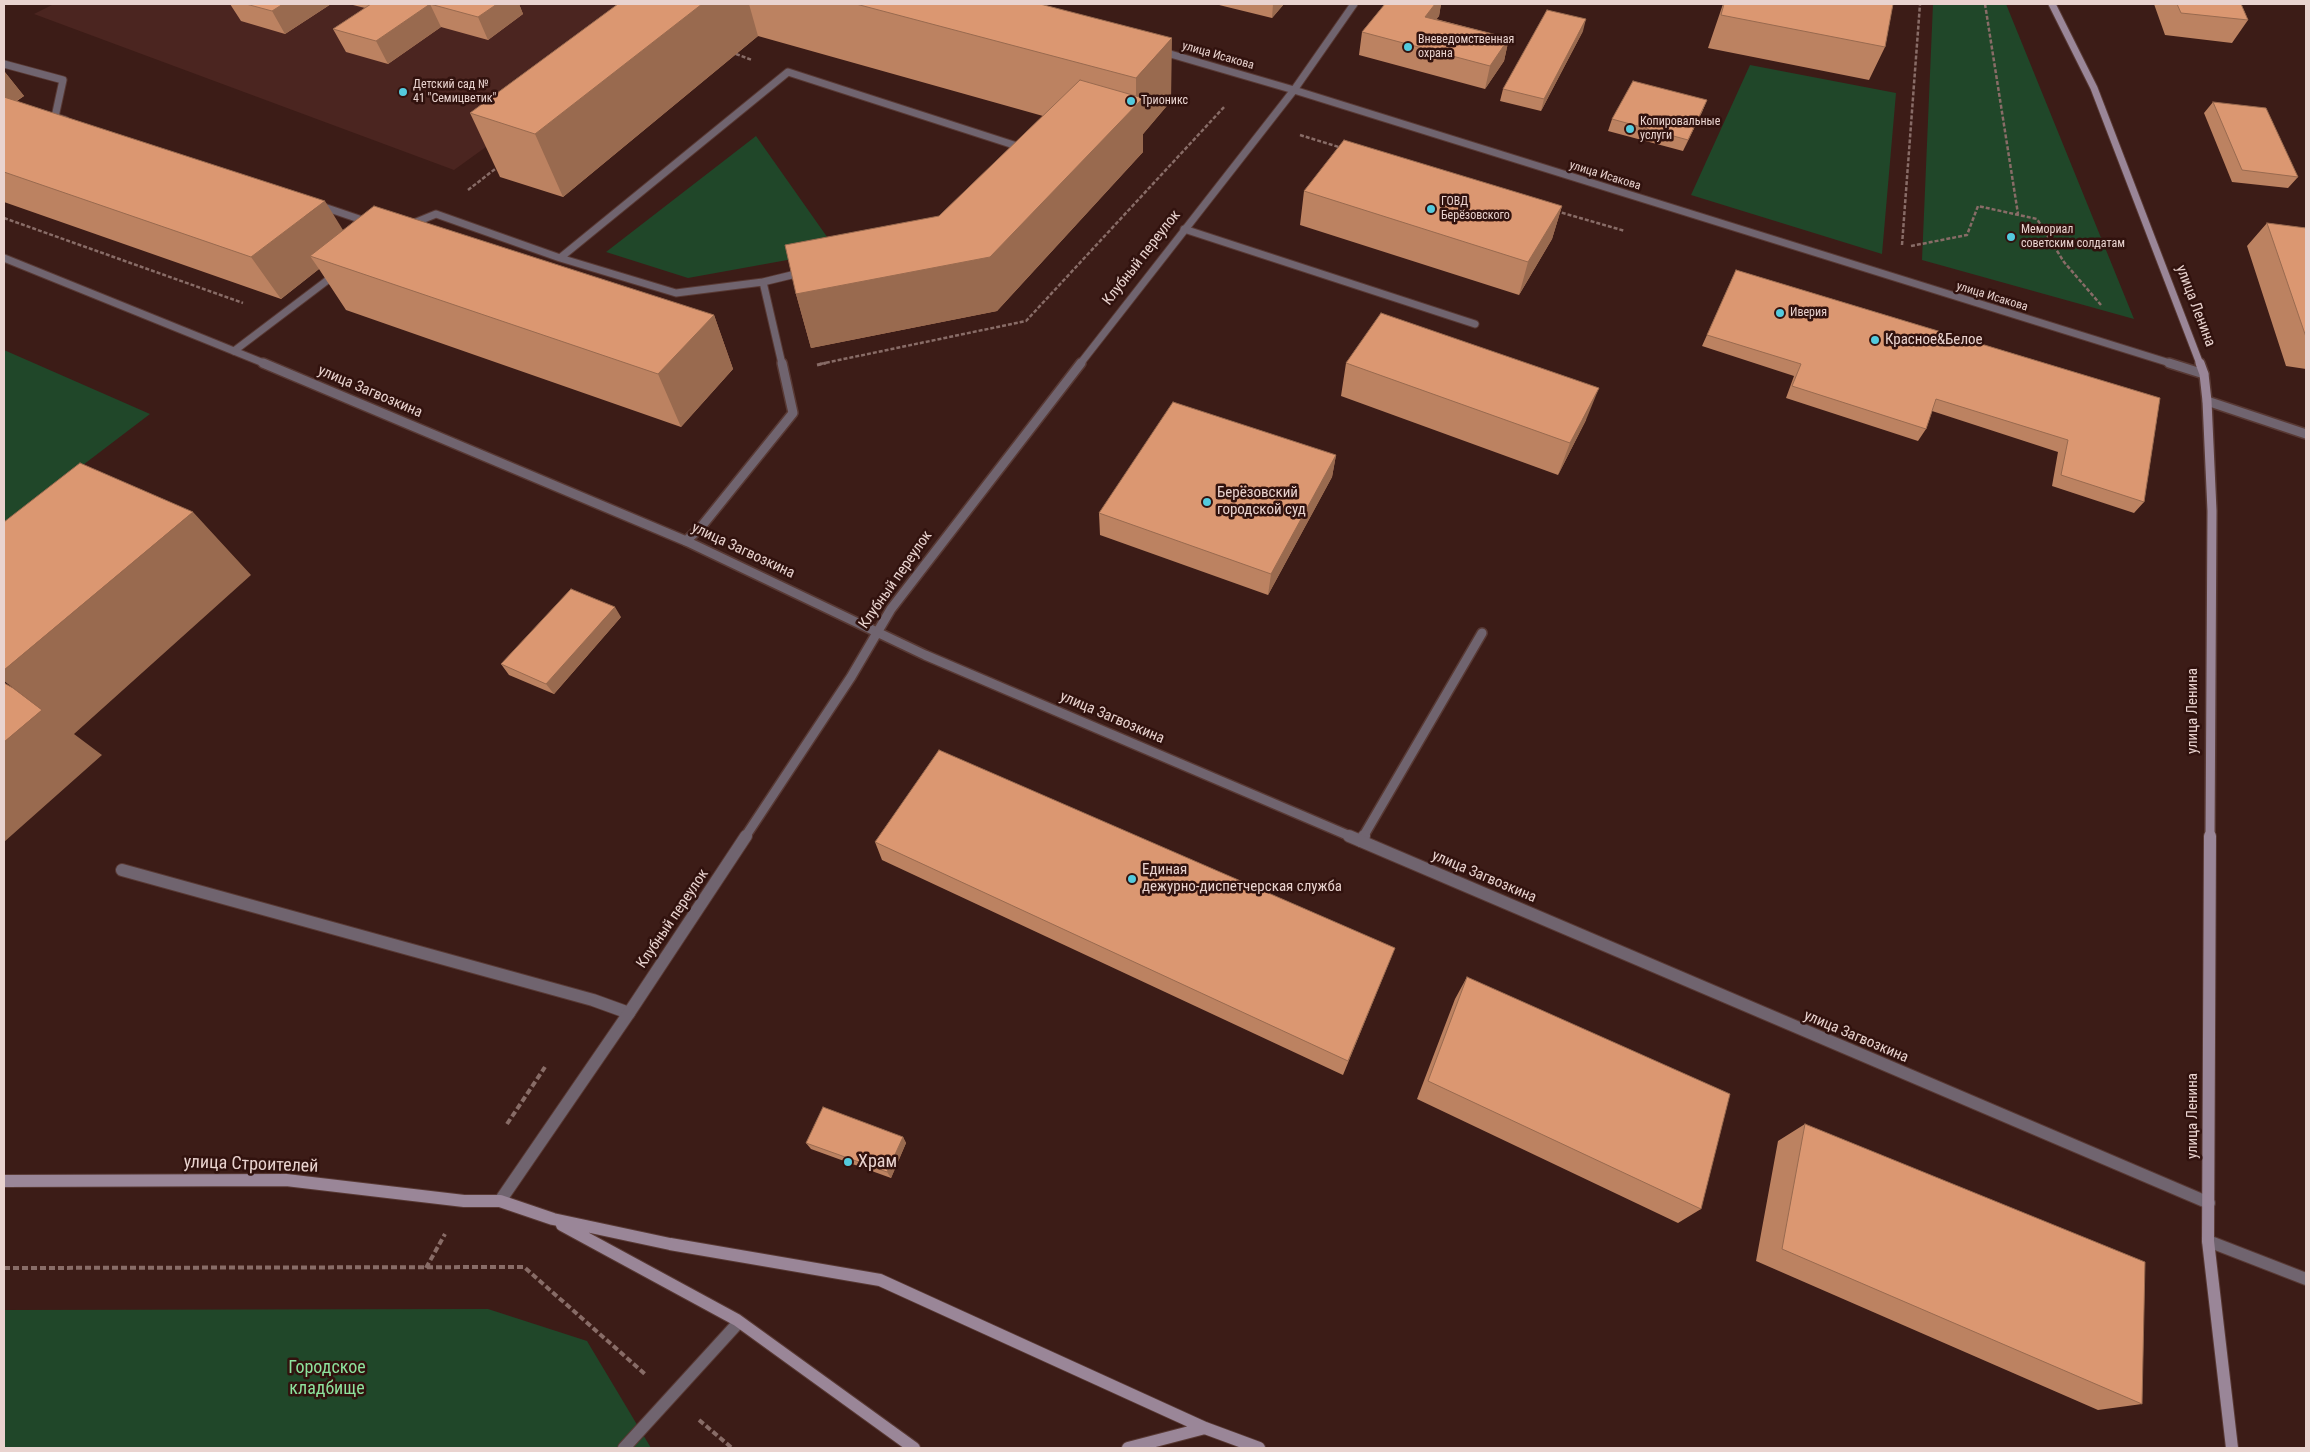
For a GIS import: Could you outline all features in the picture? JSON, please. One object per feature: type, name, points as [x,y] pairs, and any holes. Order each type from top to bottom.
[{"type":"main road","name":"улица Ленина","points":[[2052,4],[2094,88],[2204,374],[2208,401],[2212,511],[2209,703],[2208,1241],[2232,1448]]},
{"type":"main road","name":"улица Строителей","points":[[4,1181],[286,1180],[464,1200],[500,1201],[553,1219]]},
{"type":"main road","points":[[553,1219],[739,1322],[914,1448]]},
{"type":"main road","points":[[553,1219],[679,1245],[880,1280],[1205,1428],[1259,1448]]},
{"type":"main road","points":[[1128,1448],[1205,1428]]},
{"type":"street","name":"Клубный переулок","points":[[500,1201],[629,1013],[851,677],[891,609],[1184,228],[1294,90],[1354,4]]},
{"type":"street","name":"улица Исакова","points":[[1151,48],[1294,90],[2204,374]]},
{"type":"street","points":[[4,64],[63,80],[55,117],[74,123]]},
{"type":"street","points":[[560,258],[788,72],[1020,147],[1006,161]]},
{"type":"street","points":[[310,202],[376,224]]},
{"type":"street","points":[[403,228],[436,214],[560,258],[676,293],[763,282],[810,271]]},
{"type":"street","points":[[1184,228],[1475,324]]},
{"type":"street","name":"улица Загвозкина","points":[[4,258],[234,351],[686,541],[877,632],[2209,1204]]},
{"type":"street","points":[[234,351],[341,270]]},
{"type":"street","points":[[686,541],[701,527],[793,413],[763,282]]},
{"type":"street","points":[[2208,401],[2306,434]]},
{"type":"street","points":[[1361,841],[1482,633]]},
{"type":"street","points":[[122,870],[593,1000],[629,1013]]},
{"type":"street","points":[[2208,1241],[2306,1279]]},
{"type":"street","points":[[624,1448],[739,1322]]},
{"type":"path","points":[[1920,4],[1902,248],[1967,235],[1978,206],[2037,219],[2064,262],[2143,356]]},
{"type":"path","points":[[1985,4],[2018,214]]},
{"type":"path","points":[[784,372],[1026,321],[1228,102]]},
{"type":"path","points":[[1298,135],[1345,149]]},
{"type":"path","points":[[436,214],[507,160]]},
{"type":"path","points":[[1555,210],[1631,233]]},
{"type":"path","points":[[4,218],[279,316]]},
{"type":"path","points":[[4,1268],[524,1267],[671,1397],[732,1448]]},
{"type":"shaded area","name":"Детский сад № 41 \"Семицветик\"","points":[[54,4],[684,4],[454,170],[34,14]]},
{"type":"green space","points":[[1933,4],[2006,4],[2134,319],[1922,260]]},
{"type":"green space","points":[[1750,65],[1896,93],[1882,254],[1691,195]]},
{"type":"green space","points":[[756,136],[837,251],[688,278],[606,252]]},
{"type":"green space","points":[[4,350],[150,414],[4,525]]},
{"type":"green space","name":"Городское кладбище","points":[[488,1309],[587,1341],[651,1448],[4,1448],[4,1310]]},
{"type":"building","points":[[246,4],[283,4],[272,11]]},
{"type":"building","points":[[371,4],[430,4],[376,41],[333,29]]},
{"type":"building","points":[[430,4],[497,4],[478,17]]},
{"type":"building","points":[[618,4],[702,4],[535,134],[470,113]]},
{"type":"building","points":[[856,4],[1040,4],[1172,38],[1136,78]]},
{"type":"building","points":[[1385,4],[1435,4],[1425,17],[1509,38],[1490,66],[1362,32]]},
{"type":"building","points":[[1724,4],[1893,4],[1885,47],[1721,15]]},
{"type":"building","points":[[2177,4],[2241,4],[2248,20],[2181,13]]},
{"type":"building","points":[[1547,10],[1586,19],[1544,99],[1503,89]]},
{"type":"building","points":[[1080,80],[1143,98],[990,257],[796,294],[785,245],[939,216]]},
{"type":"building","points":[[1633,81],[1707,100],[1688,140],[1612,119]]},
{"type":"building","points":[[4,97],[325,201],[251,257],[4,172]]},
{"type":"building","points":[[2213,102],[2266,108],[2298,177],[2242,170]]},
{"type":"building","points":[[1344,140],[1562,206],[1528,262],[1304,191]]},
{"type":"building","points":[[374,206],[714,315],[658,374],[310,256]]},
{"type":"building","points":[[2267,223],[2306,228],[2306,337]]},
{"type":"building","points":[[1736,270],[2160,398],[2144,502],[2061,475],[2068,440],[1936,399],[1926,429],[1792,386],[1801,364],[1707,335]]},
{"type":"building","points":[[1381,313],[1599,388],[1570,443],[1346,363]]},
{"type":"building","points":[[1173,402],[1336,455],[1271,574],[1099,513]]},
{"type":"building","points":[[80,463],[193,512],[4,670],[4,522]]},
{"type":"building","points":[[571,589],[615,607],[546,684],[501,664]]},
{"type":"building","points":[[4,683],[42,710],[4,742]]},
{"type":"building","points":[[939,750],[1395,948],[1348,1061],[875,842]]},
{"type":"building","points":[[1467,977],[1730,1094],[1701,1209],[1428,1081]]},
{"type":"building","points":[[823,1107],[903,1137],[887,1172],[806,1143]]},
{"type":"building","points":[[1805,1124],[2145,1262],[2142,1404],[1782,1249]]},
{"type":"place","name":"Вневедомственная охрана","points":[[1408,47]]},
{"type":"place","name":"Детский сад № 41 \"Семицветик\"","points":[[403,92]]},
{"type":"place","name":"Трионикс","points":[[1131,101]]},
{"type":"place","name":"Копировальные услуги","points":[[1630,129]]},
{"type":"place","name":"ГОВД Берёзовского","points":[[1431,209]]},
{"type":"place","name":"Мемориал советским солдатам","points":[[2011,237]]},
{"type":"place","name":"Иверия","points":[[1780,313]]},
{"type":"place","name":"Красное&Белое","points":[[1875,340]]},
{"type":"place","name":"Берёзовский городской суд","points":[[1207,502]]},
{"type":"place","name":"Единая дежурно-диспетчерская служба","points":[[1132,879]]},
{"type":"place","name":"Храм","points":[[848,1162]]}]
